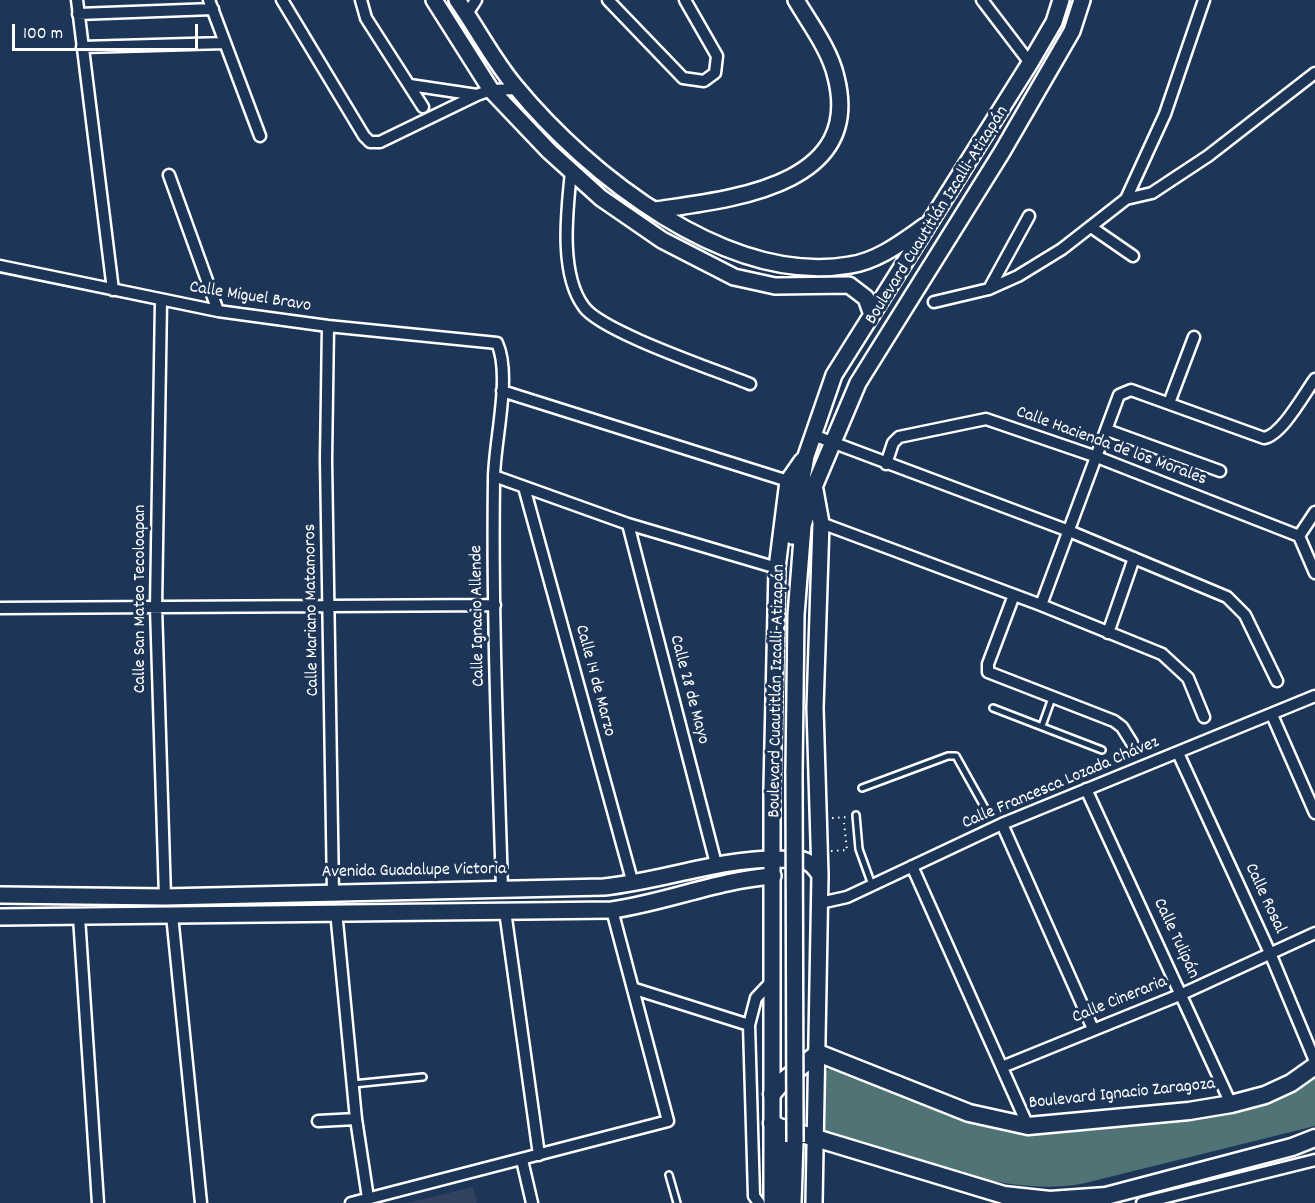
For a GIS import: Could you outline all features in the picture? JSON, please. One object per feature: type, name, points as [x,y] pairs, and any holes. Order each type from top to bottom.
[{"type":"main road","points":[[434,0],[484,92],[601,198],[662,240],[734,277],[775,286],[849,285],[866,298],[872,315]]},
{"type":"main road","points":[[457,0],[518,89],[582,154],[617,185],[719,247],[751,258],[807,267],[850,265],[885,253],[932,221]]},
{"type":"main road","points":[[656,210],[720,201],[786,182],[802,173],[826,148],[834,134],[838,117],[837,79],[832,64],[796,0]]},
{"type":"main road","name":"Boulevard Cuautitlán Izcalli-Atizapán","points":[[782,1203],[786,970],[786,615],[806,456],[834,375],[1030,63],[1054,22],[1061,0]]},
{"type":"main road","name":"Boulevard Cuautitlán Izcalli-Atizapán","points":[[793,1203],[798,526],[858,383],[1002,152],[1072,31],[1082,0]]},
{"type":"main road","points":[[772,1203],[777,568],[788,481],[806,456]]},
{"type":"main road","points":[[814,487],[821,523],[815,708],[820,903],[814,1203]]},
{"type":"main road","name":"Avenida Guadalupe Victoria","points":[[0,894],[165,897],[502,890],[633,884],[716,864],[773,860],[802,860],[816,868],[820,875]]},
{"type":"main road","points":[[0,916],[612,910],[640,906],[740,879],[773,876]]},
{"type":"main road","points":[[772,1094],[783,1081],[818,1053]]},
{"type":"main road","name":"Boulevard Ignacio Zaragoza","points":[[818,1053],[969,1113],[1028,1126],[1189,1111],[1231,1104],[1282,1087],[1315,1066]]},
{"type":"main road","points":[[772,1123],[778,1127],[1004,1195],[1050,1200],[1106,1196],[1292,1147],[1315,1138]]},
{"type":"street","points":[[77,0],[112,290]]},
{"type":"street","points":[[282,0],[363,136],[370,142],[380,142],[484,92]]},
{"type":"street","points":[[361,0],[366,18],[423,107]]},
{"type":"street","points":[[467,14],[476,0]]},
{"type":"street","points":[[608,0],[683,78],[704,81],[715,73],[717,56],[685,0]]},
{"type":"street","points":[[982,0],[1030,63]]},
{"type":"street","points":[[1126,199],[1165,114],[1204,0]]},
{"type":"street","points":[[78,14],[211,5],[260,136]]},
{"type":"street","points":[[82,47],[225,43]]},
{"type":"street","points":[[934,302],[989,288],[1041,263],[1126,199],[1152,193],[1208,156],[1315,73]]},
{"type":"street","points":[[410,85],[484,92],[518,89]]},
{"type":"street","points":[[571,172],[567,241],[570,271],[584,308],[615,329],[750,384]]},
{"type":"street","points":[[169,175],[218,311]]},
{"type":"street","points":[[989,288],[1029,216]]},
{"type":"street","points":[[1091,227],[1133,256]]},
{"type":"street","name":"Calle Miguel Bravo","points":[[0,266],[218,311],[328,326],[497,343]]},
{"type":"street","name":"Calle San Mateo Tecoloapan","points":[[162,301],[156,607],[165,897]]},
{"type":"street","name":"Calle Mariano Matamoros","points":[[328,326],[326,460],[333,893]]},
{"type":"street","points":[[1169,403],[1194,337]]},
{"type":"street","name":"Calle Ignacio Allende","points":[[497,343],[500,350],[502,391],[494,476],[502,890]]},
{"type":"street","points":[[1041,606],[1119,395],[1131,390],[1256,437],[1270,437],[1279,430],[1315,379]]},
{"type":"street","points":[[502,391],[788,481]]},
{"type":"street","name":"Calle Hacienda de los Morales","points":[[886,464],[893,443],[899,437],[986,419],[1097,457],[1299,536]]},
{"type":"street","points":[[1107,429],[1220,471]]},
{"type":"street","points":[[813,435],[1070,531],[1227,597],[1245,615],[1277,681]]},
{"type":"street","points":[[494,476],[628,524],[777,568]]},
{"type":"street","name":"Calle 14 de Marzo","points":[[524,487],[633,884]]},
{"type":"street","points":[[1315,512],[1299,536],[1315,573]]},
{"type":"street","points":[[821,523],[1014,595],[1162,654],[1178,666],[1188,678],[1204,717]]},
{"type":"street","name":"Calle 28 de Mayo","points":[[628,524],[716,864]]},
{"type":"street","points":[[1108,633],[1134,558]]},
{"type":"street","points":[[1014,595],[988,664],[988,672],[1114,721],[1122,727],[1132,743]]},
{"type":"street","points":[[0,608],[495,605]]},
{"type":"street","name":"Calle Francesca Lozada Chávez","points":[[820,903],[847,897],[1002,824],[1315,696]]},
{"type":"street","points":[[1272,715],[1315,813]]},
{"type":"street","name":"Calle Rosal","points":[[1178,753],[1270,953],[1315,1061]]},
{"type":"street","name":"Calle Tulipán","points":[[1086,789],[1231,1104]]},
{"type":"street","points":[[1002,824],[1093,1029]]},
{"type":"street","points":[[912,866],[1028,1126]]},
{"type":"street","points":[[351,1203],[668,1121],[612,910]]},
{"type":"street","points":[[505,911],[539,1155]]},
{"type":"street","points":[[336,912],[352,1084],[368,1198]]},
{"type":"street","points":[[172,915],[201,1203]]},
{"type":"street","points":[[79,917],[98,1203]]},
{"type":"street","name":"Calle Cineraria","points":[[1002,1067],[1182,994],[1315,933]]},
{"type":"street","points":[[759,1203],[754,1196],[749,1025],[756,998],[772,981]]},
{"type":"street","points":[[634,989],[749,1025]]},
{"type":"street","points":[[318,1122],[356,1119]]},
{"type":"street","points":[[522,1160],[532,1203]]},
{"type":"street","points":[[1142,1203],[1315,1160]]},
{"type":"lane","points":[[1042,726],[1052,698]]},
{"type":"lane","points":[[993,708],[1102,750]]},
{"type":"lane","points":[[862,788],[948,756],[956,756],[986,808]]},
{"type":"lane","points":[[856,816],[859,849],[872,885]]},
{"type":"lane","points":[[352,1084],[423,1077]]},
{"type":"lane","points":[[669,1175],[677,1203]]},
{"type":"path","points":[[824,818],[856,816]]},
{"type":"path","points":[[825,852],[847,850],[844,823]]},
{"type":"shaded area","points":[[473,1187],[477,1203],[408,1203]]},
{"type":"green space","points":[[834,1067],[1021,1128],[1269,1099],[1315,1076],[1315,1126],[1081,1184],[1057,1187],[1032,1186],[959,1173],[846,1142],[822,1133],[823,1076],[827,1070]]}]
